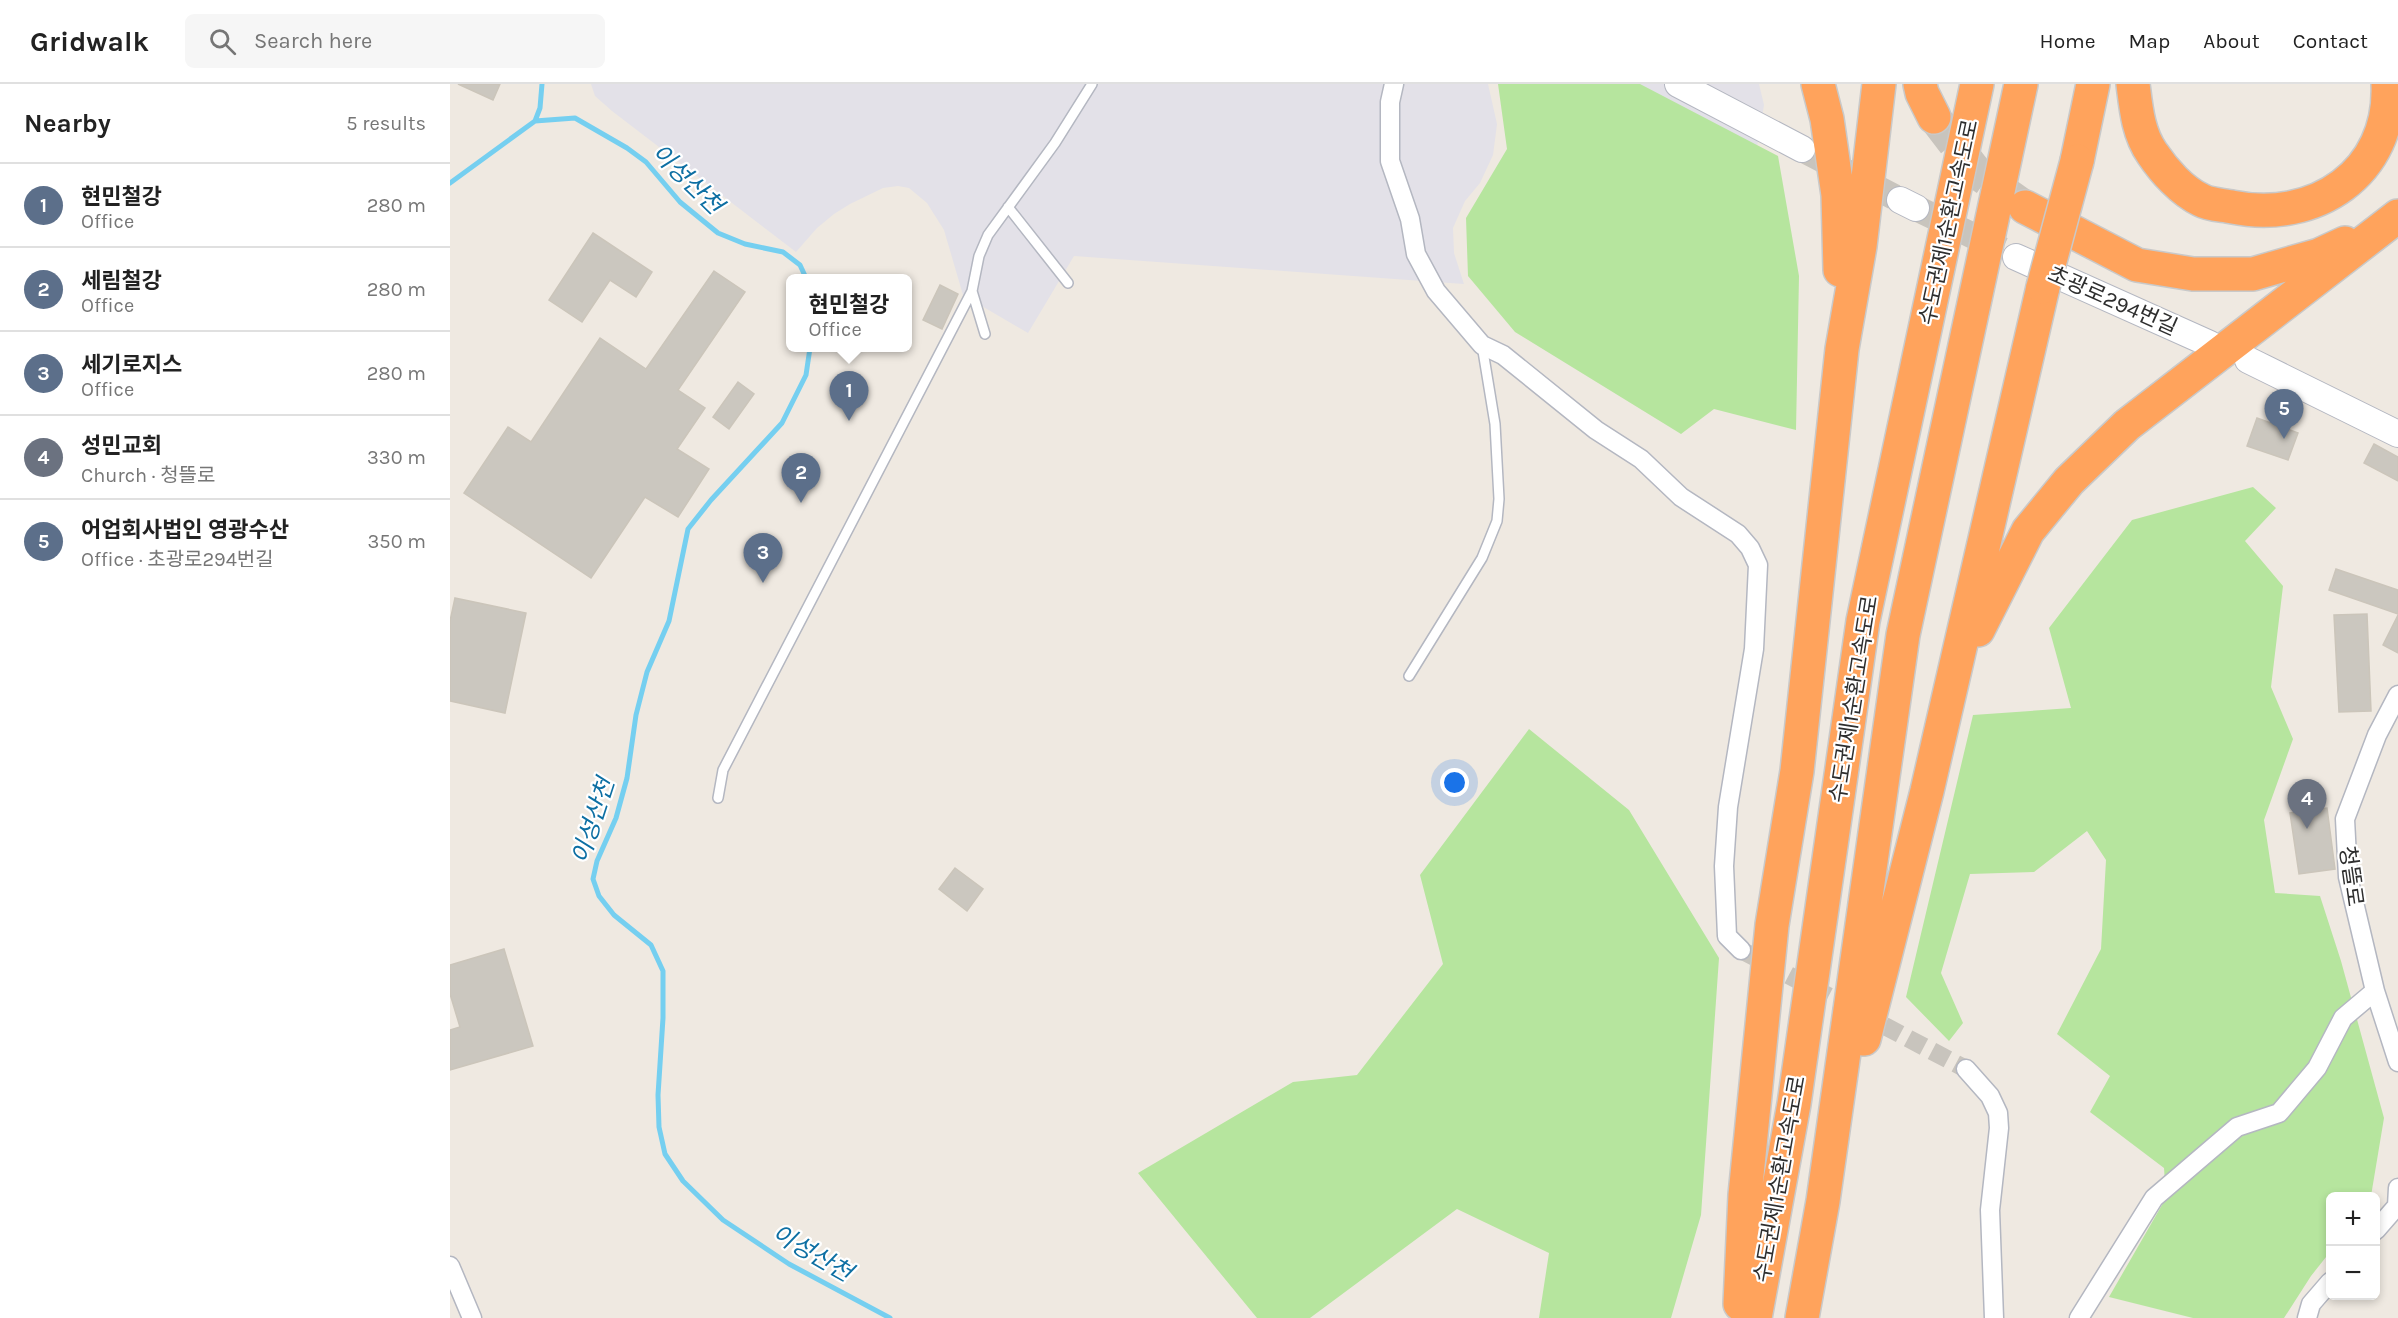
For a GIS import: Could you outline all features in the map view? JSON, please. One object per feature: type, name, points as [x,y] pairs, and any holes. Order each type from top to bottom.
[{"type":"highway","points":[[1818,84],[1827,119],[1838,195],[1842,350]]},
{"type":"highway","points":[[1739,1318],[1745,1195],[1772,925],[1797,771],[1842,350],[1860,246],[1879,84]]},
{"type":"highway","points":[[1920,84],[1934,117]]},
{"type":"highway","name":"수도권제1순환고속도로","points":[[1755,1318],[1794,1104],[1863,621],[1977,84]]},
{"type":"highway","name":"수도권제1순환고속도로","points":[[1802,1318],[1823,1201],[1903,635],[2022,84]]},
{"type":"highway","points":[[1823,1201],[1954,678],[2043,287],[2077,161],[2094,84]]},
{"type":"highway","points":[[2133,84],[2137,119],[2151,152],[2175,181],[2202,201],[2249,210],[2284,210],[2315,202],[2342,186],[2363,167],[2380,138],[2389,105],[2388,84]]},
{"type":"highway","points":[[2025,207],[2137,265],[2193,274],[2253,274],[2319,255],[2396,218]]},
{"type":"highway","points":[[1954,678],[2028,531],[2069,481],[2127,425],[2396,218]]},
{"type":"street","points":[[1394,84],[1390,102],[1390,161],[1410,219],[1416,254],[1436,291],[1482,345],[1503,355],[1596,430],[1641,459],[1682,497],[1738,534],[1750,548],[1758,565],[1754,649],[1733,772],[1724,866],[1727,936],[1741,950]]},
{"type":"street","points":[[1678,84],[1802,149]]},
{"type":"street","name":"초광로294번길","points":[[2016,257],[2210,344]]},
{"type":"street","points":[[2248,360],[2398,434]]},
{"type":"street","name":"청뜰로","points":[[2398,694],[2377,735],[2345,819],[2348,877],[2375,991],[2398,1062]]},
{"type":"street","points":[[2079,1318],[2154,1198],[2237,1127],[2279,1113],[2317,1068],[2343,1018],[2375,991]]},
{"type":"street","points":[[1966,1069],[1990,1096],[1998,1113],[1999,1128],[1990,1210],[1994,1318]]},
{"type":"street","points":[[2380,1225],[2397,1206],[2398,1188]]},
{"type":"street","points":[[450,1266],[472,1318]]},
{"type":"street","points":[[2307,1318],[2311,1304],[2326,1288]]},
{"type":"lane","points":[[718,798],[723,770],[972,291],[979,256],[988,235],[1055,143],[1092,84]]},
{"type":"lane","points":[[1008,207],[1068,283]]},
{"type":"lane","points":[[972,291],[985,334]]},
{"type":"lane","points":[[1409,676],[1482,558],[1497,521],[1499,499],[1495,424],[1482,345]]},
{"type":"shaded area","points":[[591,84],[1488,84],[1497,124],[1493,155],[1480,183],[1465,201],[1453,228],[1454,253],[1464,284],[1074,256],[1028,333],[963,295],[944,230],[927,203],[909,188],[898,186],[883,188],[850,204],[817,228],[796,252],[612,111],[595,96]]},
{"type":"shaded area","points":[[1594,84],[1759,84],[1764,105],[1753,171]]},
{"type":"green space","points":[[1498,84],[1640,84],[1778,156],[1799,276],[1796,430],[1714,409],[1681,434],[1515,332],[1468,276],[1466,218],[1507,149]]},
{"type":"green space","points":[[2253,487],[2276,508],[2245,541],[2283,586],[2271,687],[2293,739],[2264,820],[2275,893],[2320,896],[2341,961],[2384,1118],[2372,1192],[2326,1192],[2326,1257],[2284,1318],[2193,1318],[2109,1297],[2166,1198],[2164,1168],[2090,1112],[2110,1076],[2057,1034],[2101,949],[2106,860],[2087,831],[2034,872],[1970,874],[1941,973],[1963,1023],[1949,1041],[1906,997],[1973,715],[2071,708],[2049,628],[2132,520]]},
{"type":"green space","points":[[1529,729],[1629,810],[1719,958],[1701,1215],[1671,1318],[1539,1318],[1549,1253],[1457,1209],[1310,1318],[1257,1318],[1138,1173],[1293,1082],[1357,1075],[1443,964],[1420,875]]},
{"type":"building","points":[[458,84],[500,84],[493,100]]},
{"type":"building","points":[[593,233],[652,272],[636,297],[610,280],[582,322],[549,300]]},
{"type":"building","points":[[714,271],[745,292],[678,390],[705,408],[677,449],[709,469],[678,517],[645,497],[591,578],[464,493],[508,427],[531,442],[600,338],[646,369]]},
{"type":"building","points":[[940,285],[958,294],[942,329],[923,320]]},
{"type":"building","points":[[738,382],[754,394],[729,429],[713,417]]},
{"type":"building","points":[[2257,418],[2298,433],[2288,460],[2247,446]]},
{"type":"building","points":[[2374,444],[2398,457],[2398,481],[2364,463]]},
{"type":"building","points":[[2336,569],[2398,590],[2398,614],[2329,590]]},
{"type":"building","points":[[455,598],[526,613],[505,713],[450,701],[450,621]]},
{"type":"building","points":[[2367,614],[2371,711],[2339,712],[2334,615]]},
{"type":"building","points":[[2398,615],[2398,653],[2383,645]]},
{"type":"building","points":[[2327,808],[2335,869],[2299,874],[2290,813]]},
{"type":"building","points":[[955,868],[983,889],[967,911],[939,889]]},
{"type":"building","points":[[504,949],[533,1046],[450,1070],[450,1030],[460,1027],[450,994],[450,965]]},
{"type":"waterway","points":[[535,121],[540,108],[542,84]]},
{"type":"waterway","name":"이성산천","points":[[535,121],[575,118],[627,148],[646,162],[680,202],[718,233],[745,244],[783,252],[800,265],[804,274]]},
{"type":"waterway","points":[[450,183],[535,121]]},
{"type":"waterway","name":"이성산천","points":[[809,352],[806,375],[782,423],[711,500],[688,529],[669,621],[647,672],[636,715],[627,778],[616,818],[597,861],[593,879],[599,896],[614,915],[651,945],[663,971],[663,1018],[658,1095],[659,1127],[665,1154],[683,1181],[723,1220],[789,1264],[890,1318]]},
{"type":"tunnel","points":[[1934,117],[1977,173],[2021,204]]},
{"type":"tunnel","points":[[1802,149],[1900,200]]},
{"type":"tunnel","points":[[1916,208],[2002,250]]},
{"type":"tunnel","points":[[1741,950],[1966,1069]]},
{"type":"place","name":"현민철강","points":[[849,421]]},
{"type":"place","name":"어업회사법인 영광수산","points":[[2284,439]]},
{"type":"place","name":"세림철강","points":[[801,503]]},
{"type":"place","name":"세기로지스","points":[[763,583]]},
{"type":"place","name":"성민교회","points":[[2307,829]]}]
